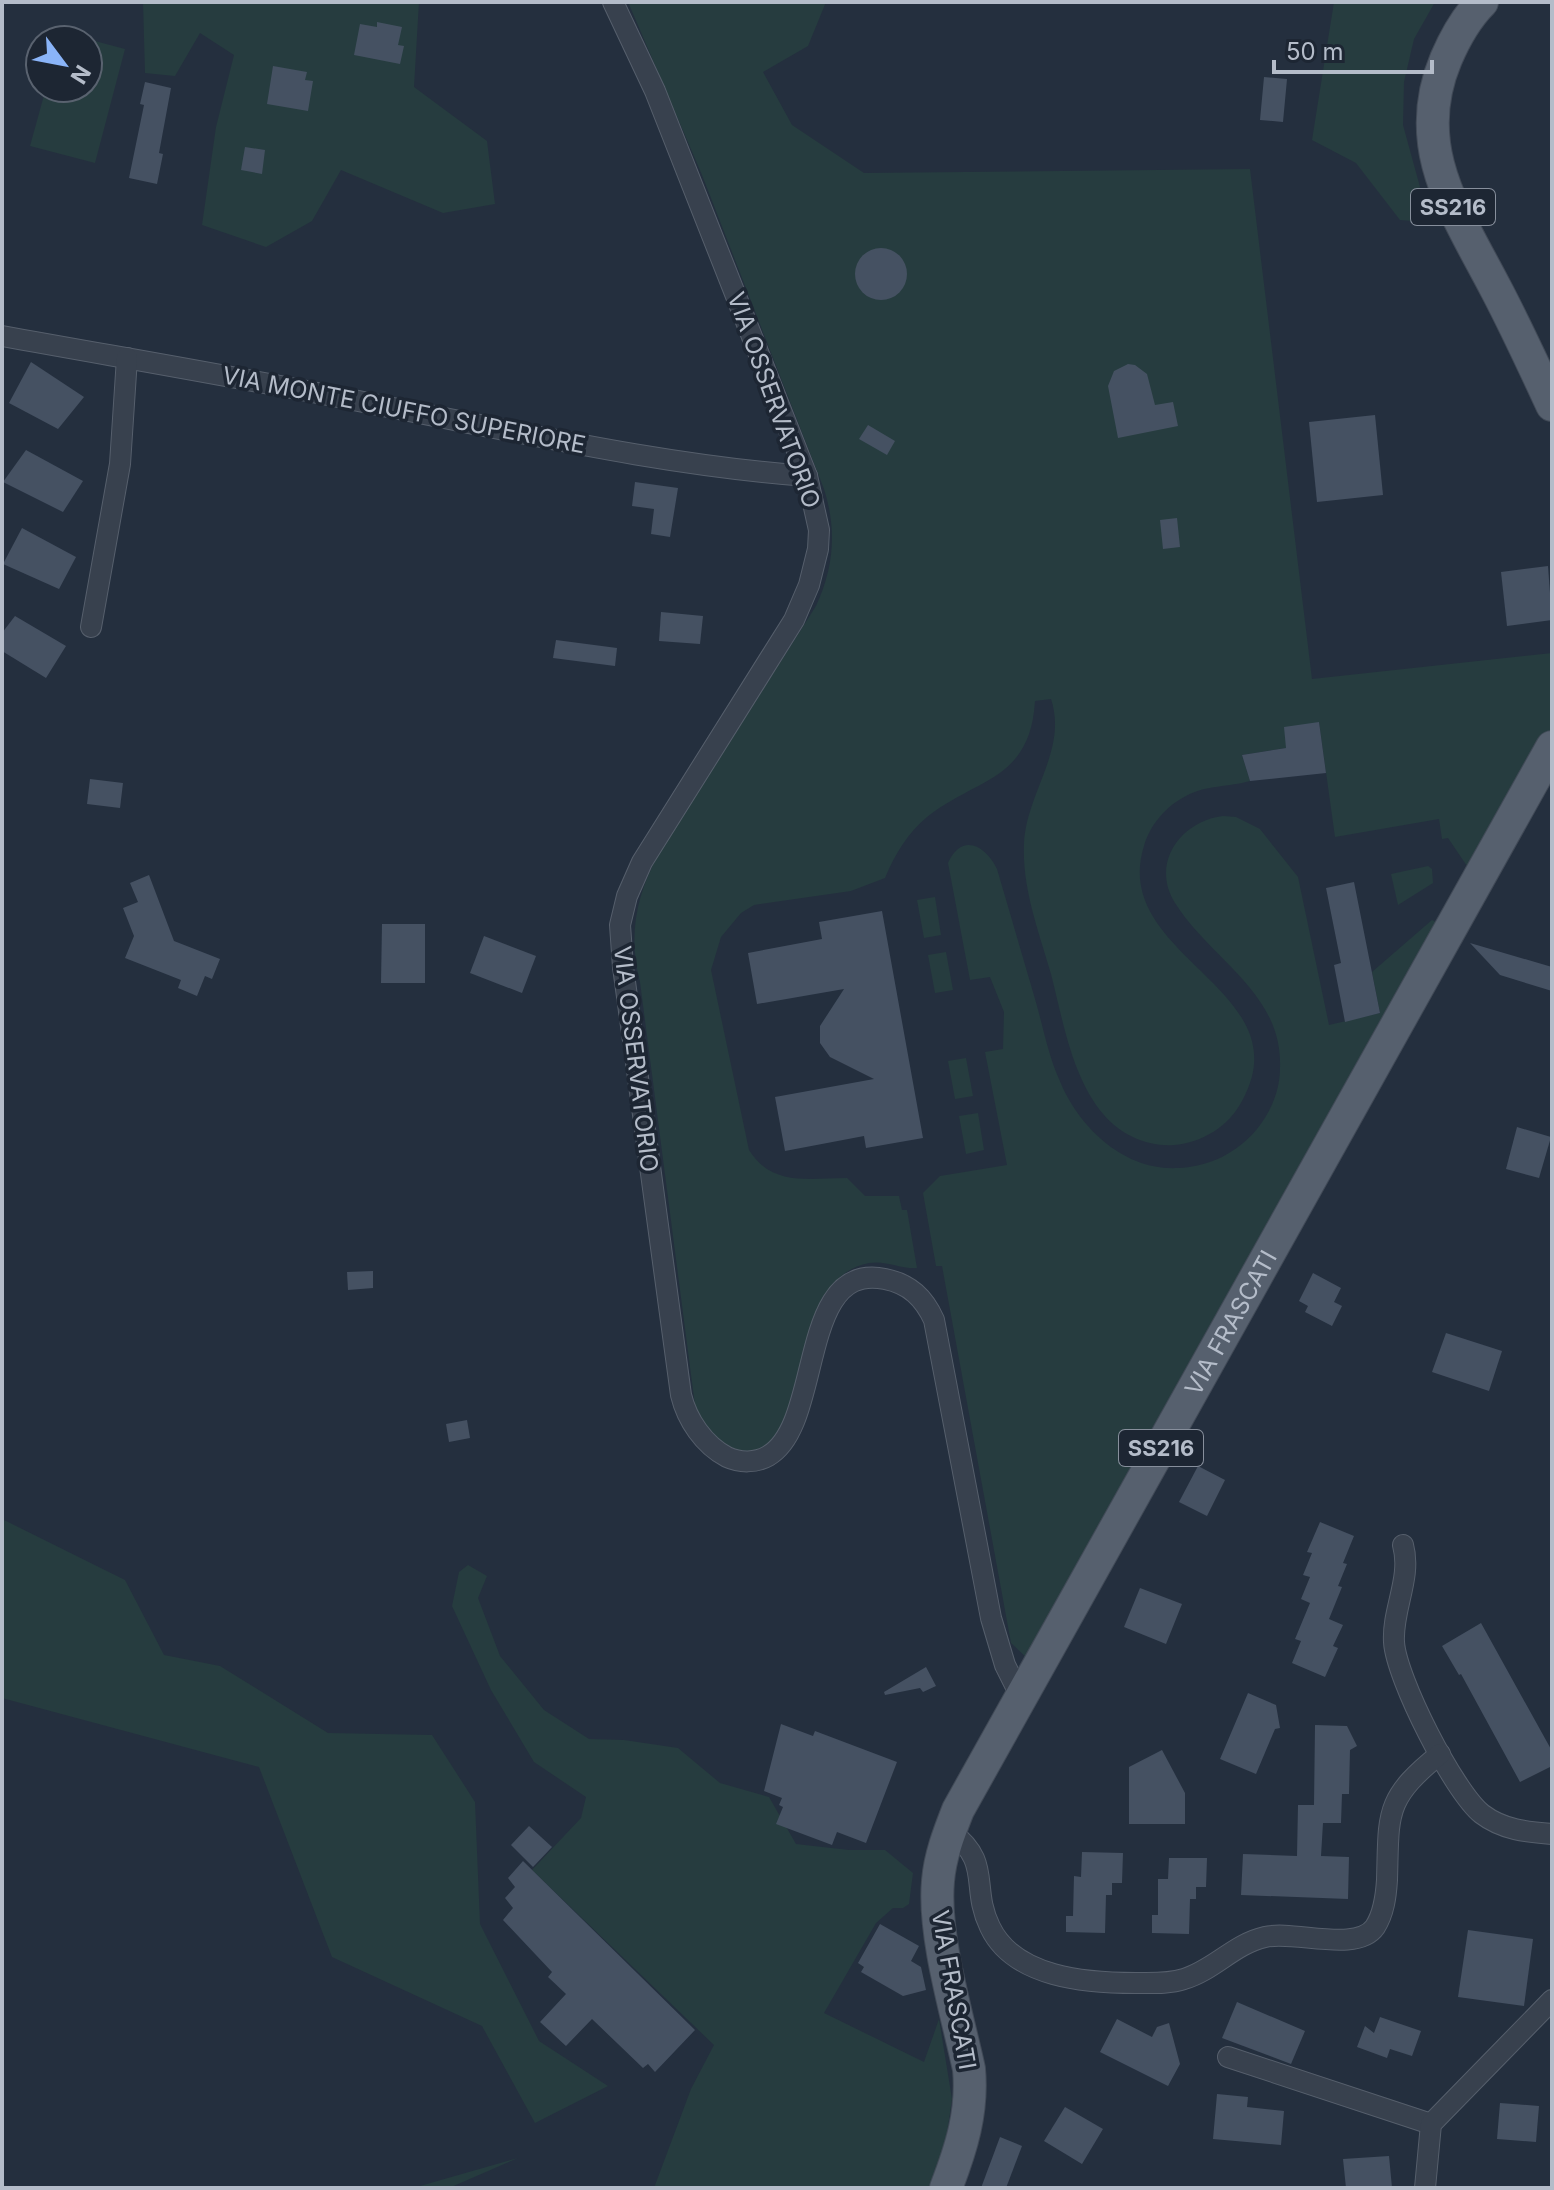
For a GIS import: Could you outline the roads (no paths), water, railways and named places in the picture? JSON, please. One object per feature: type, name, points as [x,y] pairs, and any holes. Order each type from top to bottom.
[{"type":"main road","name":"SS216","points":[[1482,2],[1461,29],[1437,82],[1432,114],[1436,159],[1444,188],[1523,340],[1552,405]]},
{"type":"main road","name":"VIA FRASCATI","points":[[946,2188],[965,2131],[970,2089],[969,2069],[938,1911],[940,1870],[950,1831],[977,1772],[1022,1699],[1552,747]]},
{"type":"street","name":"VIA OSSERVATORIO","points":[[613,2],[655,91],[807,476],[819,530],[814,567],[802,603],[726,730],[654,838],[630,887],[620,925],[623,967],[681,1395],[694,1425],[719,1452],[735,1460],[764,1458],[781,1445],[793,1427],[821,1326],[840,1293],[855,1282],[878,1278],[895,1281],[914,1292],[934,1320],[991,1618],[1005,1665],[1022,1699]]},
{"type":"street","name":"VIA MONTE CIUFFO SUPERIORE","points":[[2,336],[216,372],[637,456],[807,476]]},
{"type":"street","points":[[91,627],[120,464],[127,358]]},
{"type":"street","points":[[1403,1545],[1406,1566],[1394,1621],[1394,1652],[1406,1685],[1440,1754],[1480,1813],[1505,1827],[1552,1834]]},
{"type":"street","points":[[950,1831],[974,1854],[979,1868],[985,1915],[996,1939],[1012,1953],[1034,1966],[1070,1979],[1114,1983],[1178,1981],[1201,1972],[1231,1952],[1263,1937],[1291,1935],[1358,1940],[1371,1933],[1385,1903],[1386,1837],[1392,1810],[1409,1782],[1440,1754]]},
{"type":"street","points":[[1425,2188],[1431,2124],[1552,2000]]},
{"type":"street","points":[[1228,2057],[1431,2124]]}]
